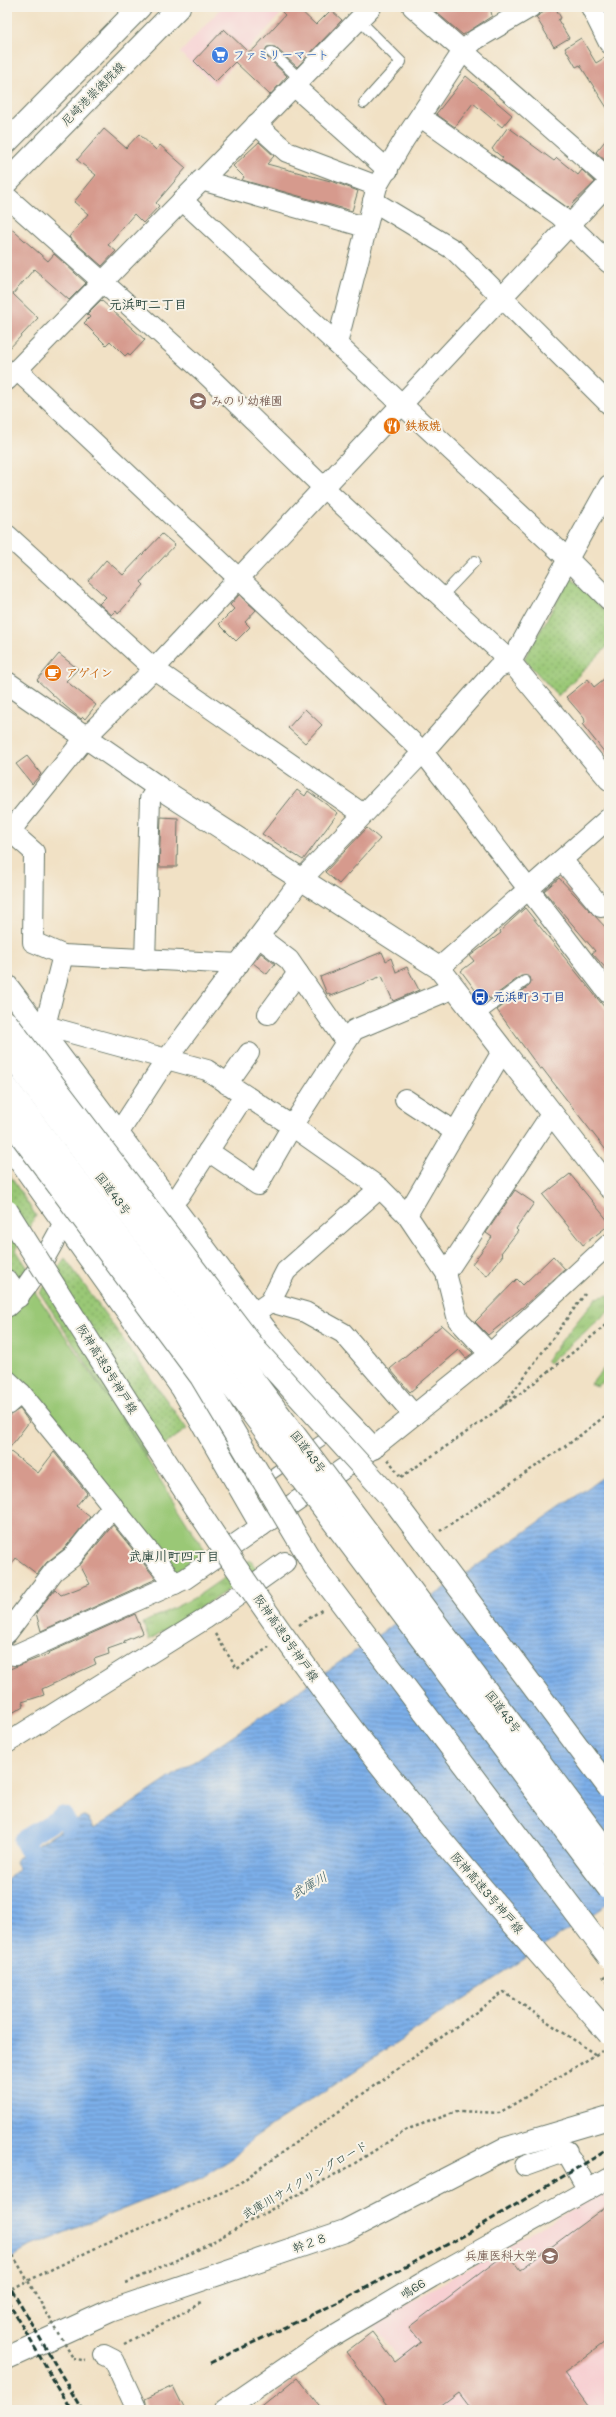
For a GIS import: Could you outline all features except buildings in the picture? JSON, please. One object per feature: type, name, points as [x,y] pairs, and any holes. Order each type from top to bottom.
[{"type":"main road","points":[[7,142],[140,7]]},
{"type":"main road","name":"尼崎港崇徳院線","points":[[7,182],[179,7]]},
{"type":"main road","points":[[7,683],[158,787],[438,968],[609,1187]]},
{"type":"main road","points":[[7,986],[117,1134],[171,1203],[262,1308],[348,1423],[378,1450]]},
{"type":"main road","points":[[7,1023],[257,1351],[397,1505],[609,1788]]},
{"type":"main road","name":"国道43号","points":[[7,1052],[609,1854]]},
{"type":"main road","name":"国道43号","points":[[7,1087],[609,1889]]},
{"type":"main road","points":[[7,1117],[201,1378],[316,1568],[609,1957]]},
{"type":"main road","points":[[7,1143],[182,1388],[261,1525]]},
{"type":"main road","name":"阪神高速3号神戸線","points":[[7,1205],[204,1516],[318,1678],[446,1840],[609,2028]]},
{"type":"main road","name":"阪神高速3号神戸線","points":[[7,1211],[203,1521],[315,1680],[442,1842],[609,2034]]},
{"type":"main road","points":[[529,1934],[609,2019]]},
{"type":"main road","name":"幹２８","points":[[7,2358],[110,2311],[345,2231],[504,2149],[609,2118]]},
{"type":"street","points":[[413,7],[609,179]]},
{"type":"street","points":[[337,344],[365,227],[375,194],[404,140],[421,118],[463,51],[475,40],[531,7]]},
{"type":"street","points":[[591,7],[609,43]]},
{"type":"street","points":[[365,13],[12,375],[238,578],[423,752],[530,889],[609,994]]},
{"type":"street","points":[[297,82],[388,170]]},
{"type":"street","points":[[421,118],[559,215],[596,248],[609,263]]},
{"type":"street","points":[[256,124],[287,152],[375,194],[454,250],[609,404]]},
{"type":"street","points":[[201,180],[365,227]]},
{"type":"street","points":[[239,964],[63,955],[33,942],[34,852],[9,833],[86,737],[154,669],[609,183]]},
{"type":"street","points":[[7,197],[204,372],[323,487],[510,662],[609,780]]},
{"type":"street","points":[[182,200],[568,558],[609,600]]},
{"type":"street","points":[[13,1302],[117,1134],[166,1060],[302,880],[423,752],[496,668],[510,662],[609,485]]},
{"type":"street","points":[[7,535],[154,669],[363,814]]},
{"type":"street","points":[[145,960],[150,799],[158,787]]},
{"type":"street","points":[[438,968],[530,889],[609,818]]},
{"type":"street","points":[[562,860],[601,907]]},
{"type":"street","points":[[259,937],[288,960],[346,1041]]},
{"type":"street","points":[[41,1030],[46,1022],[63,955]]},
{"type":"street","points":[[268,1014],[298,974]]},
{"type":"street","points":[[208,1151],[258,1185],[292,1126],[354,1030],[454,988]]},
{"type":"street","points":[[41,1030],[53,1028],[207,1070],[244,1096],[292,1126],[380,1188],[407,1215],[446,1272],[458,1320],[490,1354]]},
{"type":"street","points":[[407,1215],[454,1131],[503,1050]]},
{"type":"street","points":[[227,1084],[249,1053]]},
{"type":"street","points":[[171,1203],[179,1196],[244,1096]]},
{"type":"street","points":[[405,1100],[454,1131]]},
{"type":"street","points":[[446,1272],[552,1113]]},
{"type":"street","points":[[380,1188],[286,1270],[262,1308],[305,1312],[343,1333],[414,1415]]},
{"type":"street","points":[[7,1654],[15,1655],[175,1584],[261,1525],[378,1450],[414,1415],[490,1354],[609,1244]]},
{"type":"street","points":[[7,1280],[13,1302]]},
{"type":"street","points":[[12,1392],[113,1506],[175,1584]]},
{"type":"street","points":[[7,1633],[54,1571],[72,1557],[113,1506]]},
{"type":"street","points":[[7,1743],[205,1619],[286,1562]]},
{"type":"street","points":[[525,2166],[568,2154],[588,2190]]},
{"type":"street","name":"鳴66","points":[[224,2410],[326,2340],[432,2277],[609,2178]]},
{"type":"street","points":[[109,2358],[137,2410]]},
{"type":"lane","points":[[364,104],[401,62],[365,13]]},
{"type":"lane","points":[[271,52],[297,82]]},
{"type":"lane","points":[[441,597],[475,561]]},
{"type":"lane","points":[[477,1017],[524,981]]},
{"type":"lane","points":[[243,1494],[348,1423]]},
{"type":"path","points":[[499,1411],[587,1291]]},
{"type":"path","points":[[378,1450],[398,1479],[499,1411],[556,1368],[609,1322]]},
{"type":"path","points":[[378,1450],[401,1477]]},
{"type":"path","points":[[7,2291],[108,2242],[234,2187],[504,1992],[596,2055]]},
{"type":"path","name":"武庫川サイクリングロード","points":[[122,2285],[194,2252],[352,2165],[408,2129],[459,2111],[499,2113],[609,2047]]},
{"type":"path","points":[[7,2245],[73,2358],[91,2362],[109,2358],[206,2300]]},
{"type":"path","points":[[43,2320],[50,2317]]},
{"type":"shaded area","points":[[222,7],[274,7],[281,14],[215,85],[180,53]]},
{"type":"shaded area","name":"兵庫医科大学","points":[[609,2189],[609,2410],[439,2410],[372,2323]]},
{"type":"green space","points":[[571,577],[609,615],[609,645],[558,696],[524,659]]},
{"type":"green space","points":[[7,1171],[36,1216],[16,1250],[29,1270],[18,1283],[7,1269]]},
{"type":"green space","points":[[65,1258],[187,1429],[147,1457],[40,1293]]},
{"type":"green space","points":[[32,1288],[112,1404],[207,1554],[175,1574],[7,1372],[7,1315]]},
{"type":"green space","points":[[609,1295],[609,1311],[549,1363],[546,1360],[596,1298]]},
{"type":"green space","points":[[609,1362],[609,1377],[598,1386],[591,1384]]},
{"type":"green space","points":[[250,1560],[258,1571],[149,1640],[143,1623],[196,1597]]},
{"type":"water","name":"武庫川","points":[[609,1473],[609,1903],[253,2138],[233,2158],[201,2178],[31,2246],[7,2261],[7,1880],[19,1869],[15,1862],[17,1858],[84,1816],[88,1818],[94,1829],[297,1692]]},
{"type":"waterway","points":[[29,1851],[23,1840],[63,1816],[69,1826]]},
{"type":"railway","points":[[210,2363],[343,2300],[465,2235],[609,2149]]},
{"type":"railway","points":[[7,2282],[82,2410]]},
{"type":"railway","points":[[7,2300],[71,2410]]},
{"type":"place","name":"ファミリーマート","points":[[220,55]]},
{"type":"place","name":"みのり幼稚園","points":[[198,401]]},
{"type":"place","name":"鉄板焼","points":[[392,426]]},
{"type":"place","name":"アゲイン","points":[[53,673]]},
{"type":"place","name":"元浜町３丁目","points":[[480,997]]},
{"type":"place","name":"兵庫医科大学","points":[[550,2256]]},
{"type":"district","name":"元浜町二丁目","points":[[148,304]]},
{"type":"district","name":"武庫川町四丁目","points":[[174,1556]]}]
